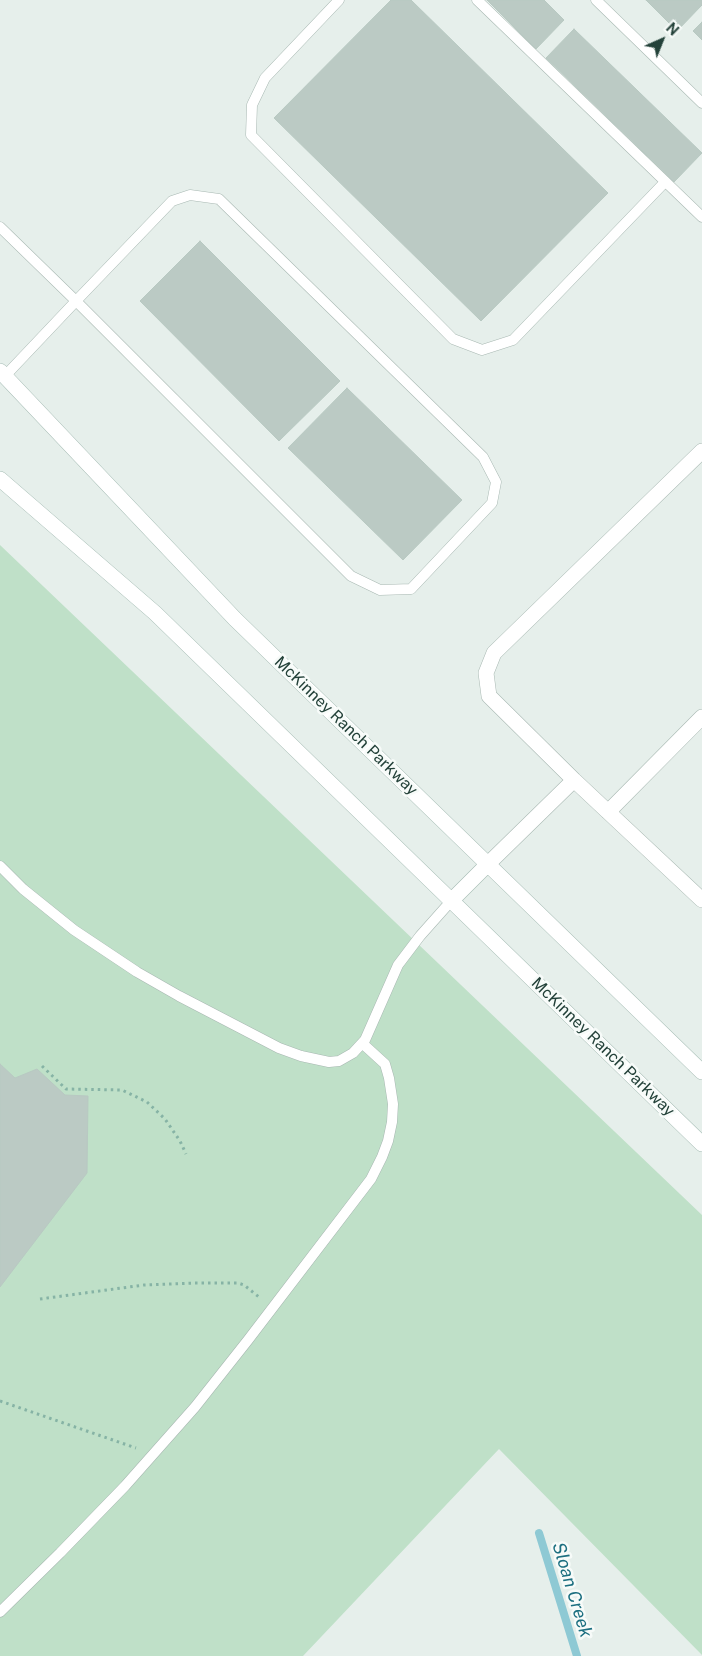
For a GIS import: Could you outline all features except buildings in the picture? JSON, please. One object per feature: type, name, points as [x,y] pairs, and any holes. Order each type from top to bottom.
[{"type":"main road","name":"McKinney Ranch Parkway","points":[[2,376],[229,613],[702,1072]]},
{"type":"main road","points":[[702,451],[494,653],[486,673],[490,696],[574,780],[702,900]]},
{"type":"main road","name":"McKinney Ranch Parkway","points":[[0,479],[155,613],[702,1144]]},
{"type":"main road","points":[[608,812],[702,717]]},
{"type":"main road","points":[[452,900],[574,780]]},
{"type":"lane","points":[[339,0],[265,78],[252,105],[252,135],[453,339],[482,350],[513,340],[666,182]]},
{"type":"lane","points":[[477,0],[702,217]]},
{"type":"lane","points":[[596,0],[702,103]]},
{"type":"lane","points":[[0,227],[76,301],[351,576],[380,590],[411,589],[492,503],[496,482],[483,457],[218,199],[190,195],[172,201],[76,301],[2,376]]},
{"type":"lane","points":[[0,866],[47,909],[100,948],[178,996],[279,1048],[301,1056],[329,1062],[339,1061],[353,1053],[362,1043],[371,1028],[380,1002],[398,965],[420,936],[452,900]]},
{"type":"lane","points":[[0,1612],[60,1554],[195,1407],[371,1179],[388,1141],[393,1104],[388,1070],[378,1057],[362,1043]]},
{"type":"path","points":[[42,1066],[66,1089],[122,1090],[147,1102],[165,1119],[180,1141],[186,1154]]},
{"type":"path","points":[[40,1299],[144,1285],[230,1283],[244,1285],[273,1308]]},
{"type":"path","points":[[0,1401],[135,1447],[149,1458]]},
{"type":"green space","points":[[0,545],[702,1215],[702,1655],[499,1449],[303,1656],[0,1656]]},
{"type":"waterway","name":"Sloan Creek","points":[[539,1533],[577,1656]]}]
